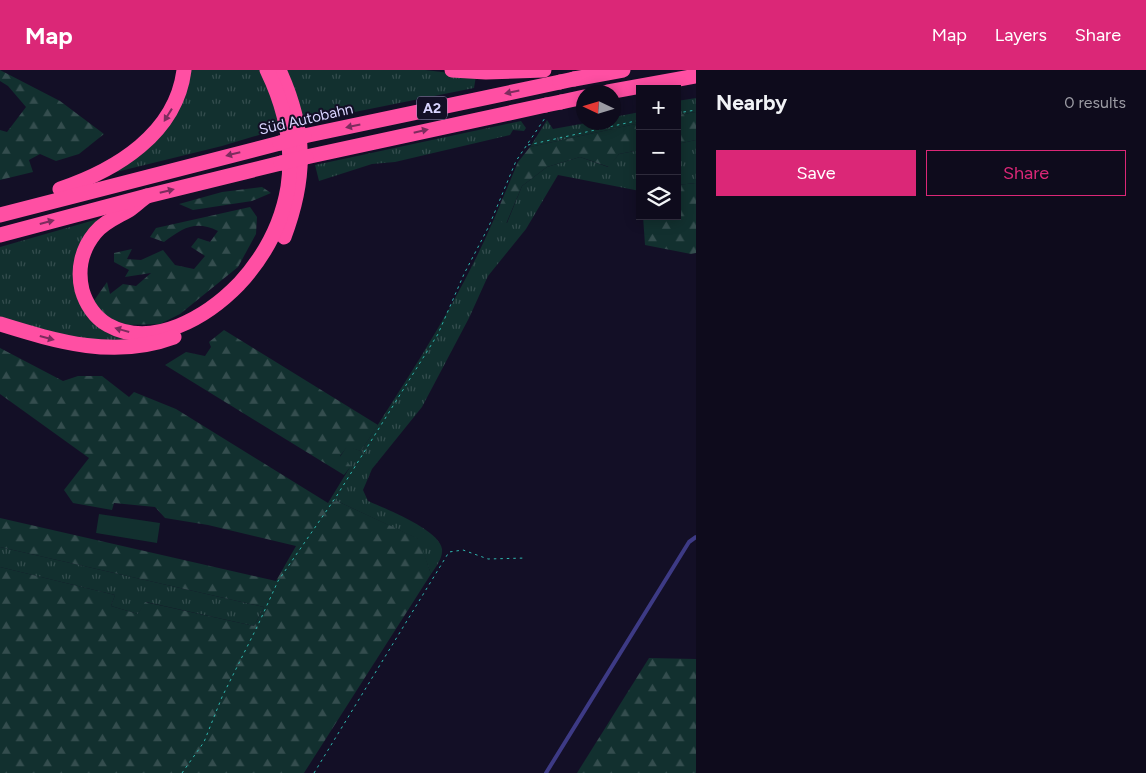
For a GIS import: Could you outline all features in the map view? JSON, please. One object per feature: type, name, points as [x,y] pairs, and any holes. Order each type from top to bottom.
[{"type":"highway","points":[[31,206],[46,194],[78,183],[99,173],[140,147],[157,131],[169,114],[179,94],[184,70]]},
{"type":"highway","points":[[147,196],[131,209],[116,216],[96,232],[84,252],[80,264],[84,297],[96,316],[114,328],[134,334],[159,332],[175,327],[210,309],[225,298],[254,267],[273,235],[288,187],[289,144],[287,123],[282,104],[267,70]]},
{"type":"highway","points":[[0,324],[73,344],[116,348],[140,346],[186,333],[208,322],[246,292],[261,274],[284,237],[292,216],[298,190],[299,132],[288,92],[279,70]]},
{"type":"highway","points":[[452,70],[486,72],[544,70]]},
{"type":"highway","name":"Süd Autobahn","points":[[0,215],[304,136],[567,80],[623,70]]},
{"type":"highway","points":[[621,90],[696,76]]},
{"type":"highway","name":"A2","points":[[0,235],[306,157],[576,99]]},
{"type":"lane","points":[[546,773],[689,542],[696,537]]},
{"type":"path","points":[[681,112],[696,110]]},
{"type":"path","points":[[182,773],[204,742],[222,697],[278,581],[336,497],[438,334],[464,274],[489,226],[516,161],[528,145],[636,121]]},
{"type":"path","points":[[314,773],[449,552],[463,550],[488,559],[526,558]]},
{"type":"green space","points":[[0,70],[60,101],[104,134],[79,154],[56,161],[40,154],[29,160],[33,172],[0,180],[0,130],[7,132],[26,107],[8,86],[0,81]]},
{"type":"green space","points":[[187,70],[261,70],[282,128],[222,146],[104,175],[137,153]]},
{"type":"green space","points":[[285,70],[425,70],[476,76],[474,88],[300,123]]},
{"type":"green space","points":[[696,98],[696,112],[681,114],[681,100]]},
{"type":"green space","points":[[696,112],[696,140],[681,143],[681,114]]},
{"type":"green space","points":[[636,113],[636,124],[621,127],[621,116]]},
{"type":"green space","points":[[547,120],[553,129],[576,125],[576,130],[608,130],[530,147]]},
{"type":"green space","points":[[521,121],[526,128],[524,131],[513,130],[510,135],[395,162],[372,164],[319,181],[315,165]]},
{"type":"green space","points":[[636,124],[636,151],[619,154],[609,167],[580,157],[547,167],[522,186],[506,224],[494,219],[518,162],[530,147],[608,130],[621,130],[621,127]]},
{"type":"green space","points":[[696,140],[696,183],[681,185],[681,143]]},
{"type":"green space","points":[[636,151],[636,190],[558,175],[526,229],[488,276],[469,318],[422,407],[372,469],[363,490],[368,501],[410,520],[432,534],[439,542],[442,549],[441,556],[431,574],[418,539],[337,501],[328,503],[350,467],[340,457],[347,446],[361,451],[449,309],[494,219],[507,223],[522,186],[547,167],[580,157],[608,167],[619,154]]},
{"type":"green space","points":[[696,183],[696,253],[691,254],[645,245],[643,220],[681,220],[681,185]]},
{"type":"green space","points":[[262,187],[271,193],[252,201],[193,210],[179,204],[222,192]]},
{"type":"green space","points":[[250,207],[257,217],[256,234],[238,267],[180,314],[160,324],[128,325],[108,318],[93,302],[107,282],[110,294],[123,284],[136,286],[151,273],[125,277],[129,270],[114,262],[114,253],[132,249],[127,259],[141,260],[163,250],[175,265],[194,269],[205,256],[191,247],[198,238],[210,242],[218,231],[203,226],[190,227],[183,229],[164,242],[150,237],[156,228]]},
{"type":"green space","points":[[105,217],[86,237],[80,301],[145,337],[99,343],[0,319],[0,247]]},
{"type":"green space","points":[[224,330],[378,425],[361,451],[347,447],[340,456],[351,466],[344,475],[165,365],[186,352],[205,356],[211,347],[209,342]]},
{"type":"green space","points":[[0,348],[63,381],[78,376],[102,376],[129,397],[134,392],[176,409],[328,503],[337,501],[419,539],[431,574],[304,773],[0,773],[0,567],[115,595],[111,606],[138,614],[145,602],[254,626],[264,607],[0,547],[0,518],[276,581],[296,546],[208,525],[165,518],[155,507],[114,503],[112,510],[73,503],[64,490],[89,458],[0,394]]},
{"type":"green space","points":[[99,514],[160,523],[157,543],[96,533]]},
{"type":"green space","points":[[0,547],[264,607],[254,626],[146,602],[138,614],[111,606],[115,595],[0,567]]},
{"type":"green space","points":[[649,658],[696,659],[696,773],[577,773]]}]
